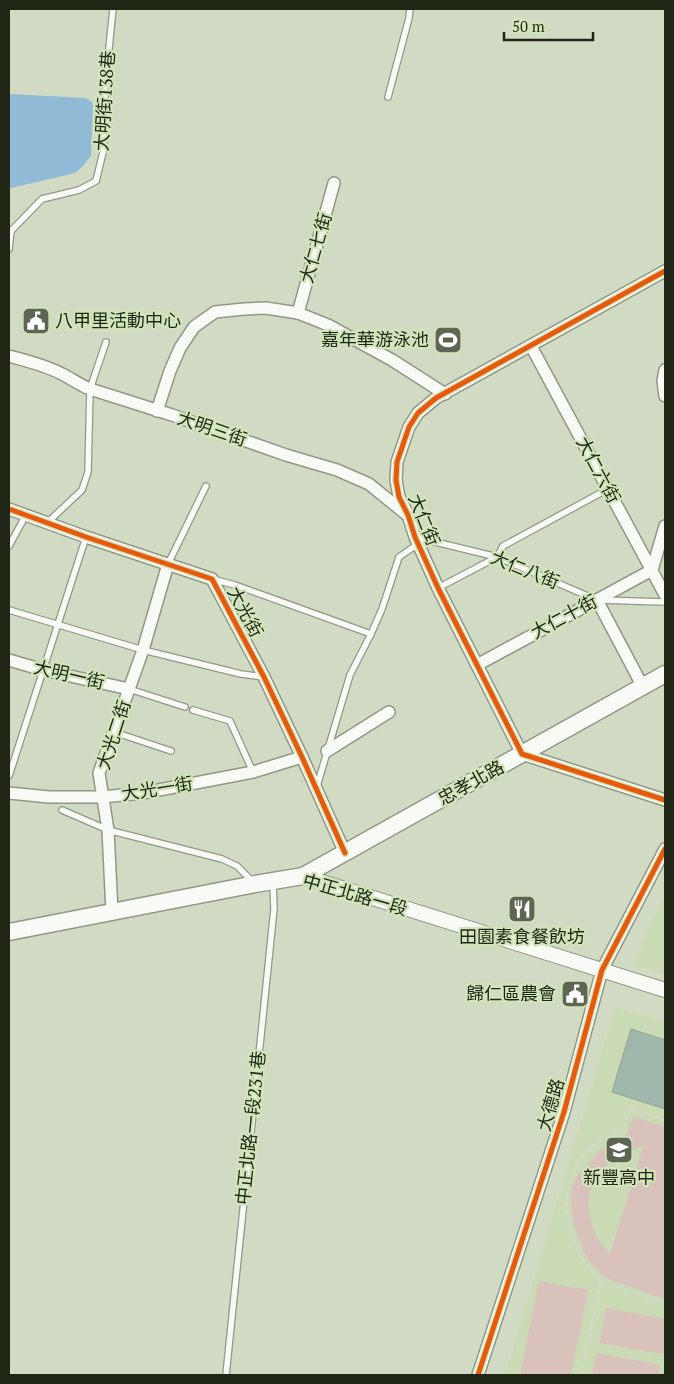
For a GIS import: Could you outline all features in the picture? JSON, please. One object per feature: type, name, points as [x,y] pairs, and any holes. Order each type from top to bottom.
[{"type":"main road","name":"忠孝北路","points":[[303,876],[665,674]]},
{"type":"main road","name":"中正北路一段","points":[[9,932],[303,876]]},
{"type":"street","name":"大仁七街","points":[[298,313],[334,183]]},
{"type":"street","name":"大仁街","points":[[522,754],[438,588],[416,540],[408,515],[399,497],[396,480],[397,462],[401,448],[409,427],[418,413],[436,398],[665,272]]},
{"type":"street","points":[[157,411],[170,371],[180,348],[194,327],[215,312],[266,308],[298,313],[328,324],[446,394]]},
{"type":"street","name":"大仁六街","points":[[531,346],[665,595]]},
{"type":"street","name":"大明三街","points":[[9,356],[38,364],[90,389],[286,455],[337,470],[369,484],[394,506],[408,515]]},
{"type":"street","points":[[665,370],[663,381],[665,396]]},
{"type":"street","name":"大光街","points":[[9,508],[86,538],[212,579],[264,677],[345,853]]},
{"type":"street","points":[[652,570],[665,526]]},
{"type":"street","name":"大光二街","points":[[112,912],[108,830],[99,773],[143,650],[168,564]]},
{"type":"street","name":"大仁十街","points":[[477,664],[652,570]]},
{"type":"street","points":[[597,600],[643,687]]},
{"type":"street","name":"大明一街","points":[[9,660],[43,670],[129,689]]},
{"type":"street","points":[[327,751],[389,712]]},
{"type":"street","points":[[522,754],[665,800]]},
{"type":"street","name":"大光一街","points":[[9,793],[49,797],[102,797],[143,793],[253,772],[302,757]]},
{"type":"street","name":"大德路","points":[[478,1375],[564,1112],[602,970],[665,849]]},
{"type":"street","name":"中正北路一段","points":[[303,876],[665,990]]},
{"type":"lane","name":"大明街138巷","points":[[9,249],[10,230],[42,199],[79,190],[96,181],[104,148],[105,87],[112,9]]},
{"type":"lane","points":[[388,97],[410,9]]},
{"type":"lane","points":[[48,522],[82,490],[88,472],[90,389],[106,342]]},
{"type":"lane","points":[[168,564],[206,486]]},
{"type":"lane","points":[[438,588],[497,556],[503,546],[608,489]]},
{"type":"lane","points":[[9,546],[26,515]]},
{"type":"lane","points":[[9,776],[86,538]]},
{"type":"lane","points":[[316,788],[350,675],[382,609],[399,557],[416,540]]},
{"type":"lane","name":"大仁八街","points":[[416,540],[497,556],[597,600],[665,602]]},
{"type":"lane","points":[[212,579],[235,585],[371,634]]},
{"type":"lane","points":[[9,610],[143,650],[241,674],[264,677]]},
{"type":"lane","points":[[129,689],[185,707]]},
{"type":"lane","points":[[192,710],[230,721],[253,772]]},
{"type":"lane","points":[[114,732],[171,751]]},
{"type":"lane","points":[[62,810],[108,830],[222,859],[237,866],[255,884]]},
{"type":"lane","name":"中正北路一段231巷","points":[[226,1375],[274,909],[272,881]]},
{"type":"path","points":[[665,1120],[630,1108],[623,1130],[608,1136],[593,1146],[581,1159],[572,1177],[568,1192],[567,1209],[577,1250],[589,1268],[601,1281],[665,1302]]},
{"type":"path","points":[[581,1375],[601,1281]]},
{"type":"shaded area","points":[[665,895],[665,974],[634,965],[650,925]]},
{"type":"shaded area","name":"新豐高中","points":[[615,1008],[665,1022],[665,1375],[505,1375]]},
{"type":"shaded area","points":[[633,1116],[665,1127],[665,1299],[608,1279],[591,1264],[584,1252],[574,1225],[571,1192],[574,1182],[581,1171],[600,1151],[615,1140],[630,1133],[628,1132]],"holes":[[[643,1146],[610,1254],[598,1239],[591,1223],[590,1193],[595,1180],[603,1169],[627,1152]]]},
{"type":"shaded area","points":[[539,1281],[588,1290],[571,1375],[520,1375]]},
{"type":"shaded area","points":[[606,1308],[665,1319],[663,1354],[600,1343]]},
{"type":"shaded area","points":[[596,1353],[660,1365],[658,1375],[592,1375]]},
{"type":"water","points":[[9,94],[85,98],[92,102],[91,156],[84,165],[75,173],[9,188]]},
{"type":"building","points":[[631,1029],[665,1040],[665,1109],[612,1092]]},
{"type":"cycle path","points":[[665,271],[436,398],[418,413],[409,427],[397,462],[396,480],[399,497],[438,588],[522,754],[665,800]]},
{"type":"cycle path","points":[[9,509],[212,579],[264,677],[345,853]]},
{"type":"cycle path","points":[[478,1375],[564,1112],[602,970],[665,849]]},
{"type":"place","name":"八甲里活動中心","points":[[36,321]]},
{"type":"place","name":"嘉年華游泳池","points":[[448,340]]},
{"type":"place","name":"田園素食餐飲坊","points":[[522,909]]},
{"type":"place","name":"歸仁區農會","points":[[575,994]]},
{"type":"place","name":"新豐高中","points":[[619,1150]]}]
